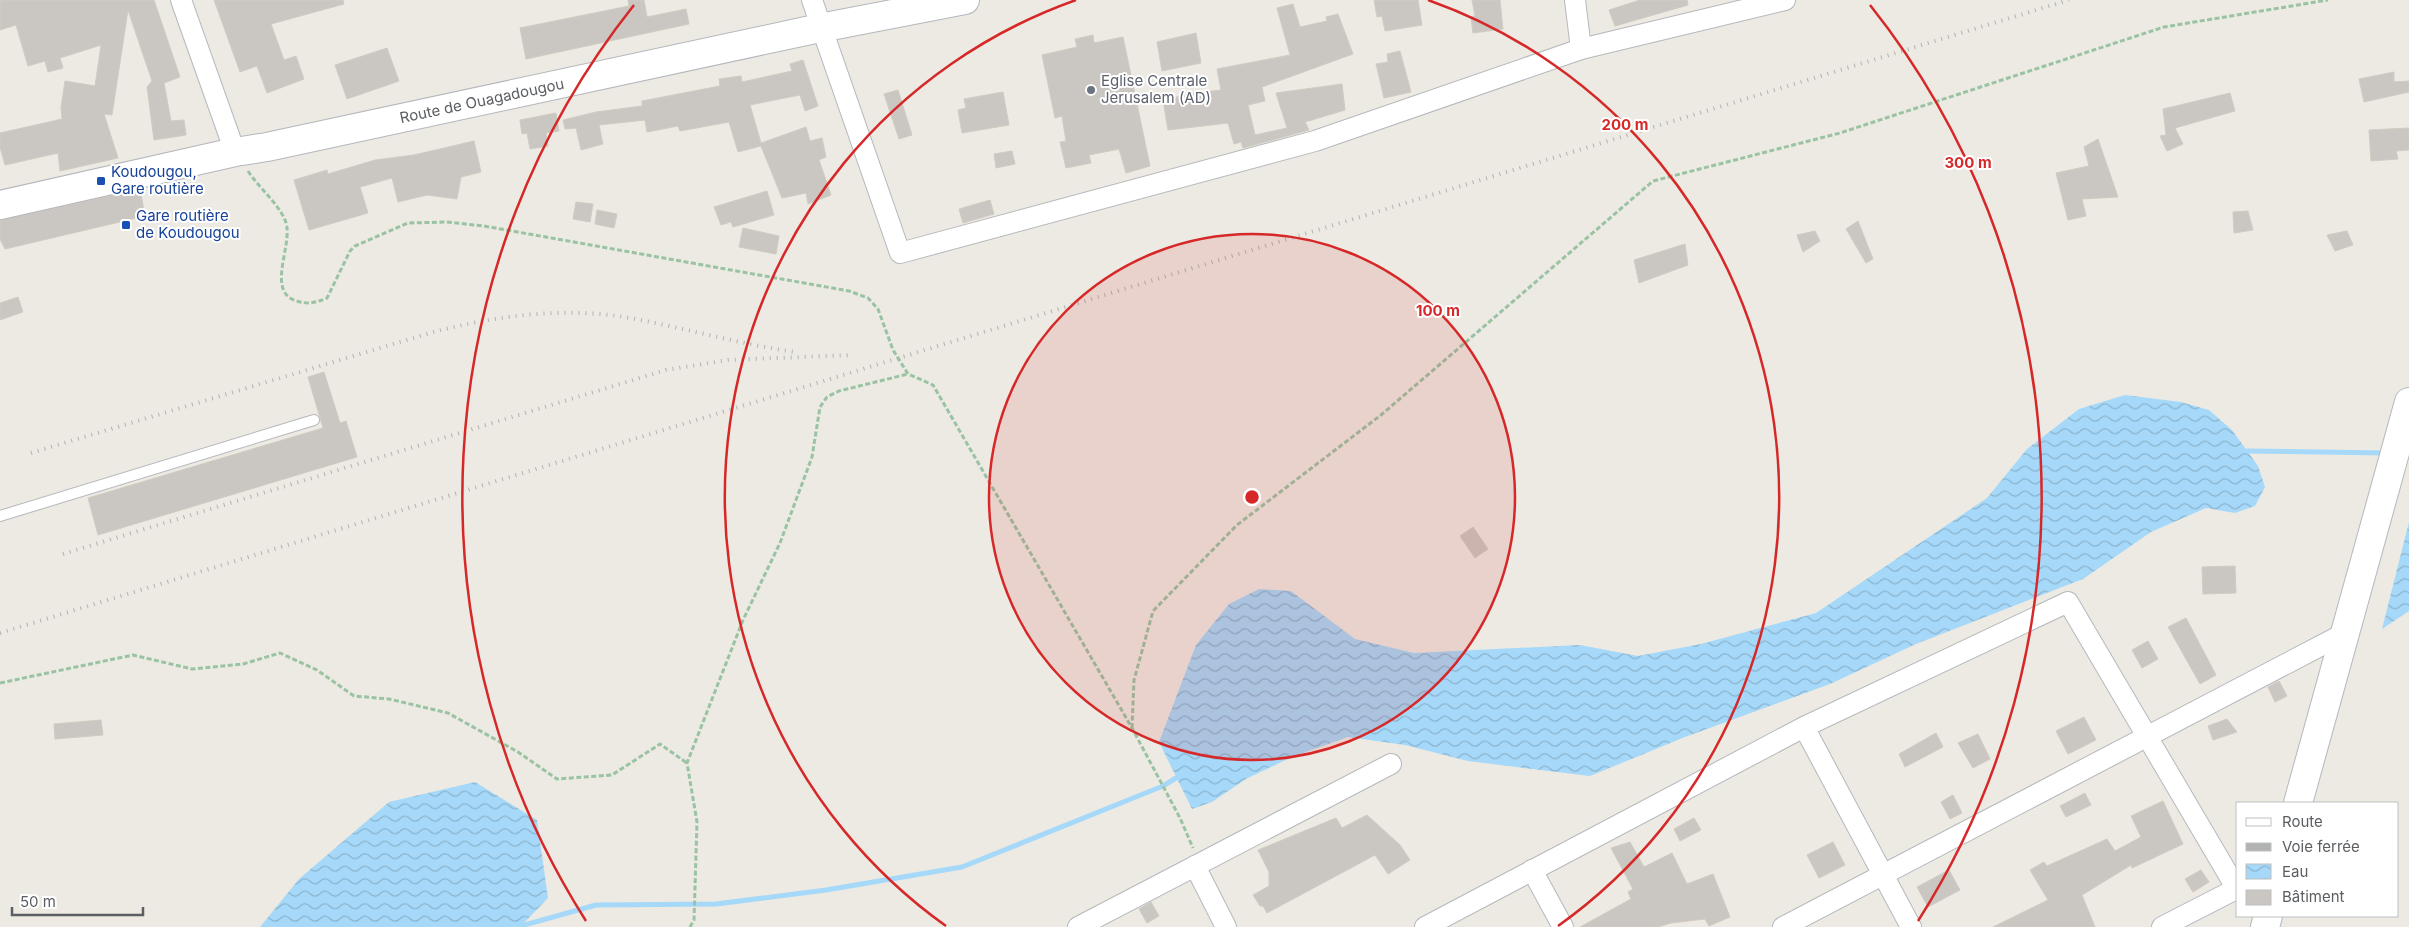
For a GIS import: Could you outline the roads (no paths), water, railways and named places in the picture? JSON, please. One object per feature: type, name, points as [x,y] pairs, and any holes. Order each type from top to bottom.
[{"type":"street","points":[[181,0],[235,152]]},
{"type":"street","points":[[812,0],[820,28],[900,253],[1314,141],[1581,49],[1785,0]]},
{"type":"street","name":"Route de Ouagadougou","points":[[0,204],[235,152],[267,147],[820,28],[965,0]]},
{"type":"street","points":[[1575,0],[1581,49]]},
{"type":"street","points":[[2298,802],[2409,402]]},
{"type":"street","points":[[1425,927],[1804,727],[2068,602],[2236,887]]},
{"type":"street","points":[[1783,927],[2345,634]]},
{"type":"street","points":[[1804,727],[1911,927]]},
{"type":"street","points":[[1078,927],[1391,764]]},
{"type":"street","points":[[1195,866],[1226,927]]},
{"type":"street","points":[[1532,870],[1563,927]]},
{"type":"street","points":[[2162,927],[2236,890]]},
{"type":"lane","points":[[0,516],[314,420]]},
{"type":"water","points":[[2125,395],[2181,402],[2209,410],[2232,430],[2258,466],[2265,487],[2255,506],[2235,513],[2206,508],[2151,532],[2083,579],[1916,644],[1830,684],[1685,737],[1590,776],[1468,761],[1405,745],[1348,737],[1292,757],[1246,779],[1212,802],[1192,809],[1159,742],[1196,645],[1229,604],[1259,589],[1291,591],[1355,639],[1414,653],[1580,645],[1638,656],[1701,644],[1816,613],[1987,498],[2027,449],[2079,409]]},
{"type":"water","points":[[2409,522],[2409,611],[2382,629]]},
{"type":"water","points":[[475,782],[537,820],[548,898],[520,927],[260,927],[299,879],[389,802]]},
{"type":"waterway","points":[[2247,451],[2387,453]]},
{"type":"waterway","points":[[521,926],[596,905],[716,904],[826,890],[962,867],[1163,786],[1176,778]]},
{"type":"railway","points":[[0,633],[2069,0]]},
{"type":"railway","points":[[31,453],[430,333],[504,318],[554,313],[605,315],[651,322],[753,345],[795,352]]},
{"type":"railway","points":[[63,554],[666,370],[728,360],[852,355]]},
{"type":"place","name":"Eglise Centrale Jerusalem (AD)","points":[[1091,90]]},
{"type":"place","name":"Koudougou, Gare routière","points":[[101,181]]},
{"type":"place","name":"Gare routière de Koudougou","points":[[126,225]]}]
